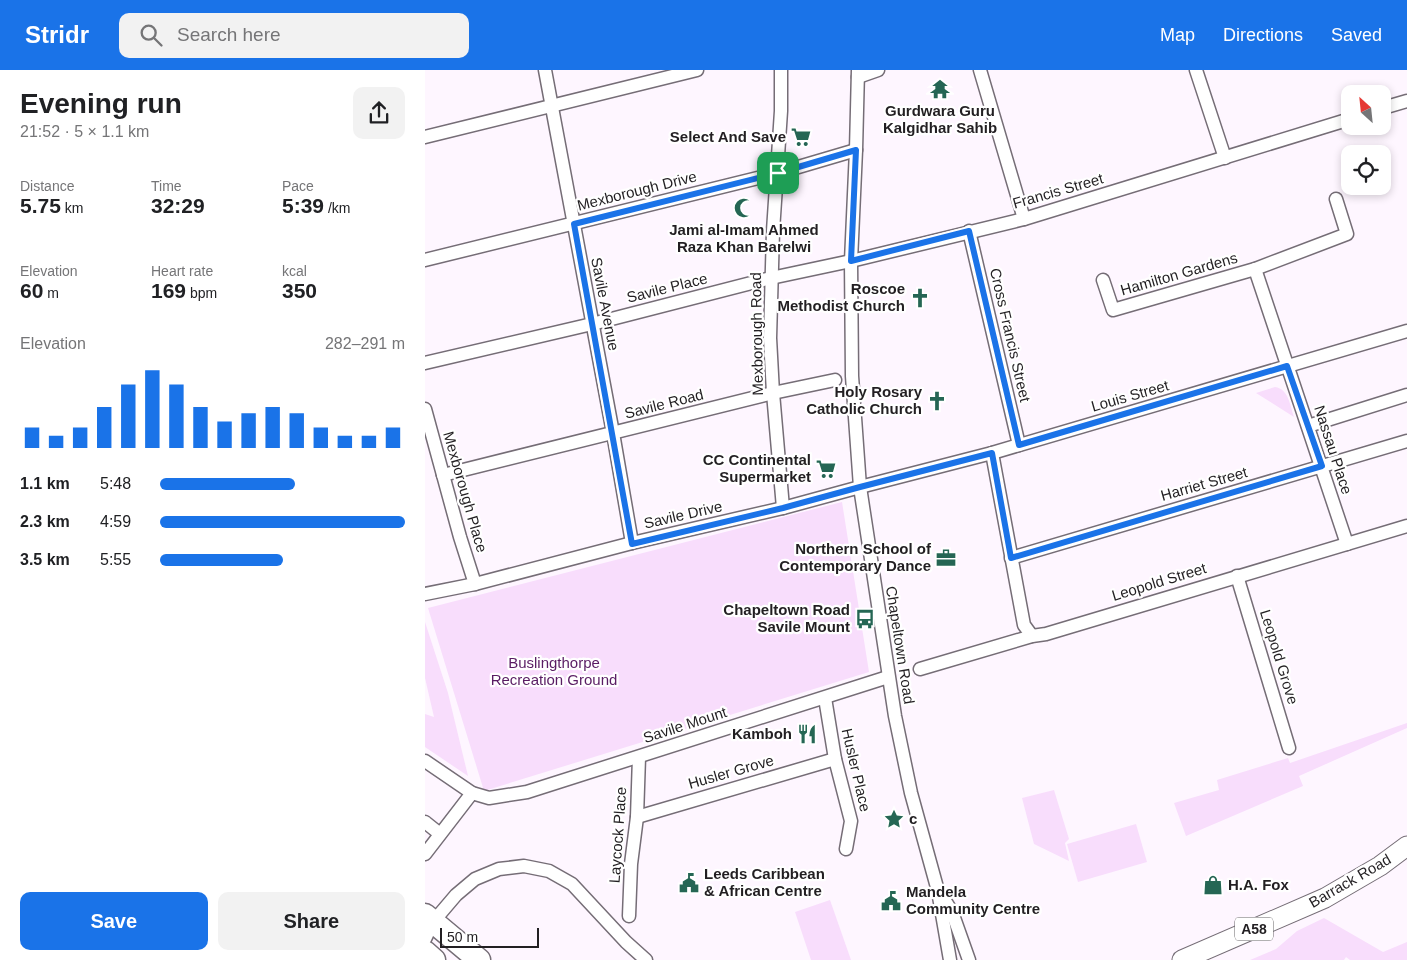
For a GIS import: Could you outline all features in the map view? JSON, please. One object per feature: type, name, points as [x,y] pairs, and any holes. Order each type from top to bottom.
[{"type":"highway","points":[[428,925],[479,960]]},
{"type":"highway","points":[[425,952],[434,960]]},
{"type":"main road","name":"Barrack Road","points":[[1182,960],[1325,898],[1380,866],[1407,846]]},
{"type":"street","name":"Savile Avenue","points":[[545,70],[632,544]]},
{"type":"street","points":[[425,137],[697,70]]},
{"type":"street","name":"Mexborough Road","points":[[781,70],[781,111],[771,278],[770,338],[783,508]]},
{"type":"street","points":[[858,73],[878,70]]},
{"type":"street","points":[[980,70],[1024,219]]},
{"type":"street","points":[[1196,70],[1225,158]]},
{"type":"street","name":"Chapeltown Road","points":[[858,73],[851,261],[842,378],[895,716],[911,793],[938,891],[950,960]]},
{"type":"street","points":[[1391,106],[1407,101]]},
{"type":"street","name":"Francis Street","points":[[771,278],[851,261],[1024,219],[1341,122]]},
{"type":"street","name":"Mexborough Drive","points":[[425,260],[778,173],[856,150]]},
{"type":"street","name":"Hamilton Gardens","points":[[1103,280],[1113,310],[1255,269],[1347,234],[1336,200]]},
{"type":"street","name":"Cross Francis Street","points":[[969,231],[1019,445]]},
{"type":"street","name":"Hamilton Gardens","points":[[1255,269],[1287,366]]},
{"type":"street","name":"Savile Place","points":[[425,363],[592,324],[771,278]]},
{"type":"street","name":"Louis Street","points":[[860,487],[992,453],[1407,331]]},
{"type":"street","name":"Nassau Place","points":[[1287,366],[1347,544]]},
{"type":"street","name":"Savile Road","points":[[443,475],[773,393],[842,378]]},
{"type":"street","points":[[1308,426],[1407,395]]},
{"type":"street","name":"Mexborough Place","points":[[425,409],[460,537],[475,584]]},
{"type":"street","name":"Harriet Street","points":[[1011,558],[1407,441]]},
{"type":"street","points":[[992,453],[1024,625],[1032,636]]},
{"type":"street","name":"Savile Drive","points":[[425,594],[475,584],[783,508],[860,487]]},
{"type":"street","name":"Leopold Street","points":[[920,669],[1407,526]]},
{"type":"street","name":"Leopold Grove","points":[[1237,576],[1289,748]]},
{"type":"street","name":"Savile Mount","points":[[473,793],[489,798],[527,792],[888,677]]},
{"type":"street","name":"Husler Place","points":[[825,698],[835,759],[851,821],[846,849]]},
{"type":"street","name":"Laycock Place","points":[[629,916],[631,864],[637,817],[639,757]]},
{"type":"street","name":"Husler Grove","points":[[637,817],[835,759]]},
{"type":"street","points":[[425,761],[473,793],[425,854]]},
{"type":"street","points":[[425,822],[440,834]]},
{"type":"street","points":[[428,925],[456,895],[475,879],[499,869],[524,866],[549,871],[572,884],[626,942],[646,960]]},
{"type":"street","name":"Chapeltown Road","points":[[938,891],[952,912],[969,960]]},
{"type":"green space","points":[[1275,387],[1280,388],[1286,394],[1294,417],[1256,393]]},
{"type":"green space","name":"Buslingthorpe Recreation Ground","points":[[842,502],[869,672],[484,791],[428,608]]},
{"type":"green space","points":[[425,622],[448,693],[468,776],[425,747],[425,714],[434,717],[425,678]]},
{"type":"green space","points":[[1407,723],[1407,728],[1299,776],[1303,786],[1186,836],[1174,803],[1219,790],[1217,780],[1288,758],[1290,763]]},
{"type":"green space","points":[[1054,790],[1069,839],[1065,843],[1069,861],[1034,844],[1022,798]]},
{"type":"green space","points":[[1136,824],[1147,862],[1078,882],[1067,844]]},
{"type":"green space","points":[[830,900],[851,960],[811,960],[795,912]]},
{"type":"green space","points":[[1324,918],[1383,952],[1407,942],[1407,960],[1350,960],[1346,957],[1344,960],[1250,960],[1276,949],[1297,931]]},
{"type":"place","name":"Gurdwara Guru Kalgidhar Sahib","points":[[940,89]]},
{"type":"place","name":"Select And Save","points":[[801,137]]},
{"type":"place","name":"Jami al-Imam Ahmed Raza Khan Barelwi","points":[[744,208]]},
{"type":"place","name":"Roscoe Methodist Church","points":[[920,298]]},
{"type":"place","name":"Holy Rosary Catholic Church","points":[[937,401]]},
{"type":"place","name":"CC Continental Supermarket","points":[[826,469]]},
{"type":"place","name":"Northern School of Contemporary Dance","points":[[946,558]]},
{"type":"place","name":"Chapeltown Road Savile Mount","points":[[865,619]]},
{"type":"place","name":"Kamboh","points":[[807,734]]},
{"type":"place","name":"c","points":[[894,819]]},
{"type":"place","name":"Leeds Caribbean & African Centre","points":[[689,883]]},
{"type":"place","name":"H.A. Fox","points":[[1213,885]]},
{"type":"place","name":"Mandela Community Centre","points":[[891,901]]},
{"type":"route","points":[[856,150],[851,261],[969,231],[1019,445],[1287,366],[1322,466],[1011,558],[992,453],[783,508],[632,544],[574,224],[778,173],[856,150]]}]
